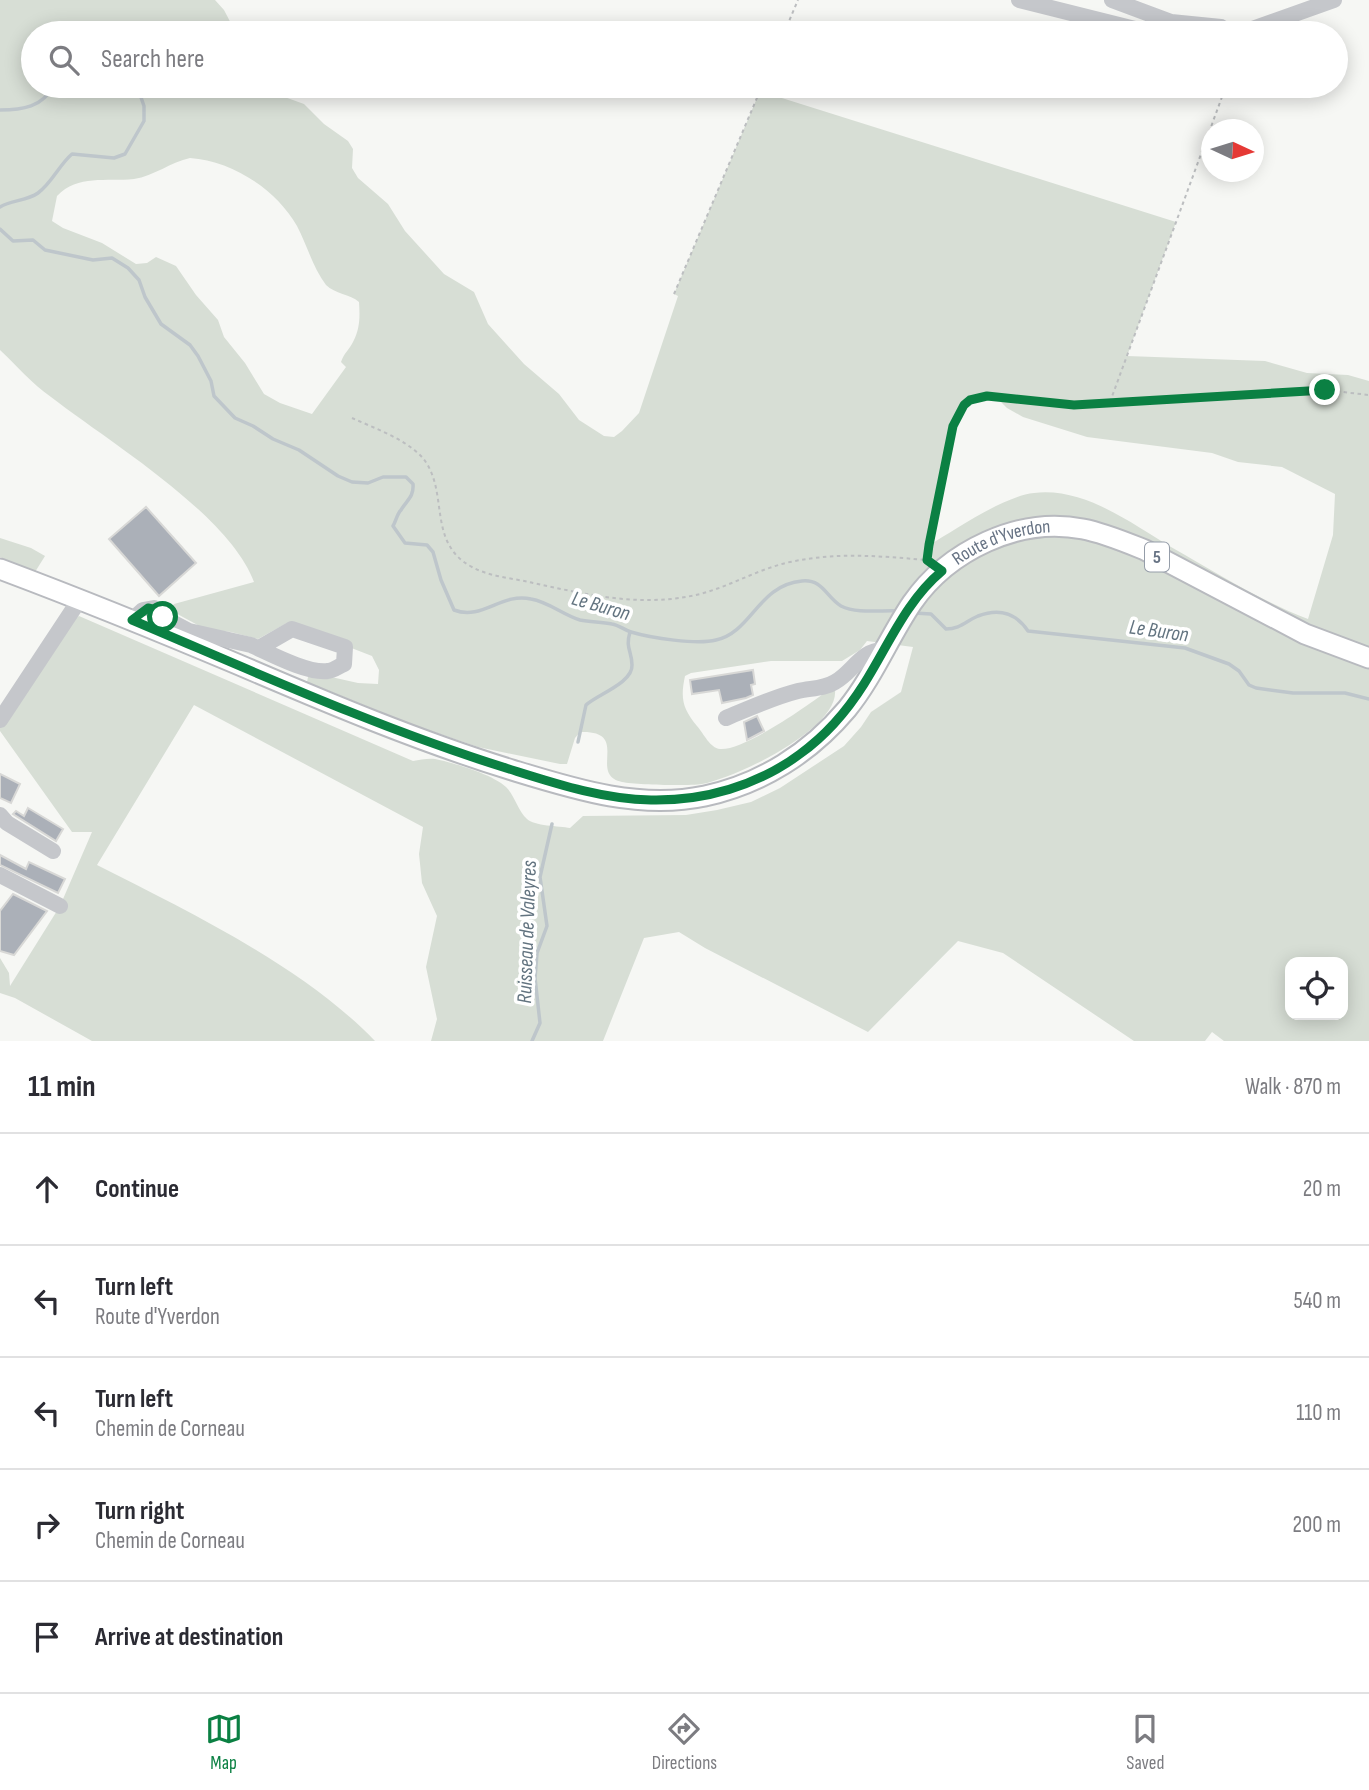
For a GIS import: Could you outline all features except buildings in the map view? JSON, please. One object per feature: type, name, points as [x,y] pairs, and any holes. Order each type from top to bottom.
[{"type":"main road","name":"Route d'Yverdon","points":[[0,569],[132,620],[440,747],[581,790],[620,798],[651,800],[705,796],[747,784],[786,764],[802,753],[837,720],[863,685],[934,566],[1003,535],[1040,527],[1082,528],[1145,550],[1291,628],[1369,658]]},
{"type":"street","points":[[1019,0],[1103,21]]},
{"type":"street","points":[[1112,0],[1168,21]]},
{"type":"street","points":[[1275,21],[1334,0]]},
{"type":"street","points":[[0,720],[80,599]]},
{"type":"street","points":[[132,620],[143,610],[154,608],[168,621],[189,631],[259,648],[295,665],[328,671],[344,664],[345,647],[292,629],[259,648]]},
{"type":"street","points":[[726,718],[798,691],[828,686],[845,676],[856,663],[876,650],[884,650]]},
{"type":"street","points":[[0,816],[53,851]]},
{"type":"street","points":[[0,875],[60,906]]},
{"type":"path","points":[[789,21],[798,0]]},
{"type":"path","points":[[674,294],[757,98]]},
{"type":"path","points":[[1110,403],[1222,98]]},
{"type":"path","points":[[352,418],[388,435],[421,456],[433,476],[446,541],[460,560],[488,573],[593,596],[661,601],[700,594],[753,572],[817,558],[863,554],[934,566],[953,426],[964,405],[978,397],[995,396],[1057,404],[1325,390],[1369,395]]},
{"type":"shaded area","points":[[0,0],[215,0],[230,21],[21,21],[21,98],[287,98],[304,104],[324,124],[348,141],[353,149],[352,168],[358,178],[388,204],[405,231],[444,274],[474,292],[488,324],[524,364],[559,394],[579,420],[604,436],[614,437],[639,413],[678,296],[674,294],[757,98],[782,98],[1176,222],[1127,356],[1265,361],[1307,373],[1348,375],[1369,381],[1369,1041],[1224,1041],[1212,1032],[1205,1041],[1134,1041],[1003,953],[958,941],[868,1032],[679,932],[644,938],[603,1041],[431,1041],[437,1019],[426,967],[437,916],[422,883],[419,854],[423,827],[194,705],[97,865],[244,942],[314,989],[375,1041],[92,1041],[15,998],[0,993],[0,958],[9,973],[10,986],[60,906],[92,832],[72,832],[0,731],[0,727],[72,621],[79,616],[413,761],[435,759],[482,773],[506,787],[530,821],[570,828],[583,816],[686,815],[717,810],[751,802],[780,788],[844,746],[871,712],[901,692],[913,647],[867,641],[860,650],[842,661],[771,661],[685,676],[683,697],[686,709],[707,740],[720,749],[731,748],[760,735],[830,689],[835,690],[832,705],[821,720],[803,735],[760,762],[702,784],[638,784],[612,778],[608,771],[607,745],[604,738],[595,733],[580,732],[575,738],[567,764],[478,747],[408,723],[307,682],[309,672],[358,683],[378,684],[379,670],[372,656],[287,623],[258,639],[205,629],[170,610],[174,604],[254,582],[240,556],[194,505],[134,457],[44,392],[0,350]],"holes":[[[190,158],[221,165],[251,179],[277,200],[297,226],[326,285],[359,302],[357,332],[341,362],[346,367],[312,414],[280,403],[264,394],[245,363],[224,337],[218,320],[176,266],[156,257],[147,263],[136,264],[102,243],[52,221],[57,196],[74,184],[93,180],[134,179]],[[988,396],[995,396],[1007,408],[1023,417],[1087,437],[1212,453],[1238,462],[1282,467],[1335,494],[1333,535],[1308,619],[1238,586],[1106,509],[1071,496],[1053,493],[1022,495],[981,514],[929,545],[955,419],[966,404]]]},
{"type":"shaded area","points":[[0,538],[31,548],[45,556],[35,572],[0,557]]},
{"type":"waterway","name":"Le Buron","points":[[0,110],[31,106],[45,98]]},
{"type":"waterway","name":"Le Buron","points":[[0,207],[38,193],[72,154],[114,158],[125,154],[144,121],[141,98]]},
{"type":"waterway","name":"Le Buron","points":[[0,229],[13,241],[33,240],[45,250],[93,260],[112,258],[128,268],[139,280],[145,297],[161,324],[190,345],[198,356],[211,381],[214,396],[235,418],[299,450],[352,482],[368,483],[383,477],[406,477],[413,484],[412,492],[393,526],[405,543],[427,545],[433,552],[454,610],[474,612],[511,599],[531,599],[580,620],[615,625],[650,636],[698,642],[716,640],[728,635],[775,591],[787,584],[802,581],[815,583],[841,606],[847,608],[862,611],[899,611]]},
{"type":"waterway","name":"Le Buron","points":[[914,613],[931,614],[946,629],[951,629],[974,618],[1000,612],[1018,620],[1028,631],[1185,648],[1229,664],[1239,671],[1249,685],[1256,688],[1293,693],[1345,693],[1369,699]]},
{"type":"waterway","name":"Ruisseau de Valeyres","points":[[578,742],[586,705],[621,683],[631,671],[632,660],[628,642],[630,632]]},
{"type":"waterway","name":"Ruisseau de Valeyres","points":[[532,1041],[540,1023],[535,978],[537,953],[547,926],[540,877],[552,824]]},
{"type":"route","points":[[163,617],[154,608],[148,608],[132,620],[440,747],[601,795],[651,800],[705,796],[747,784],[769,773],[802,753],[822,735],[849,706],[912,603],[942,571],[927,560],[929,545],[953,426],[960,410],[970,400],[995,396],[1074,405],[1325,390]]}]
